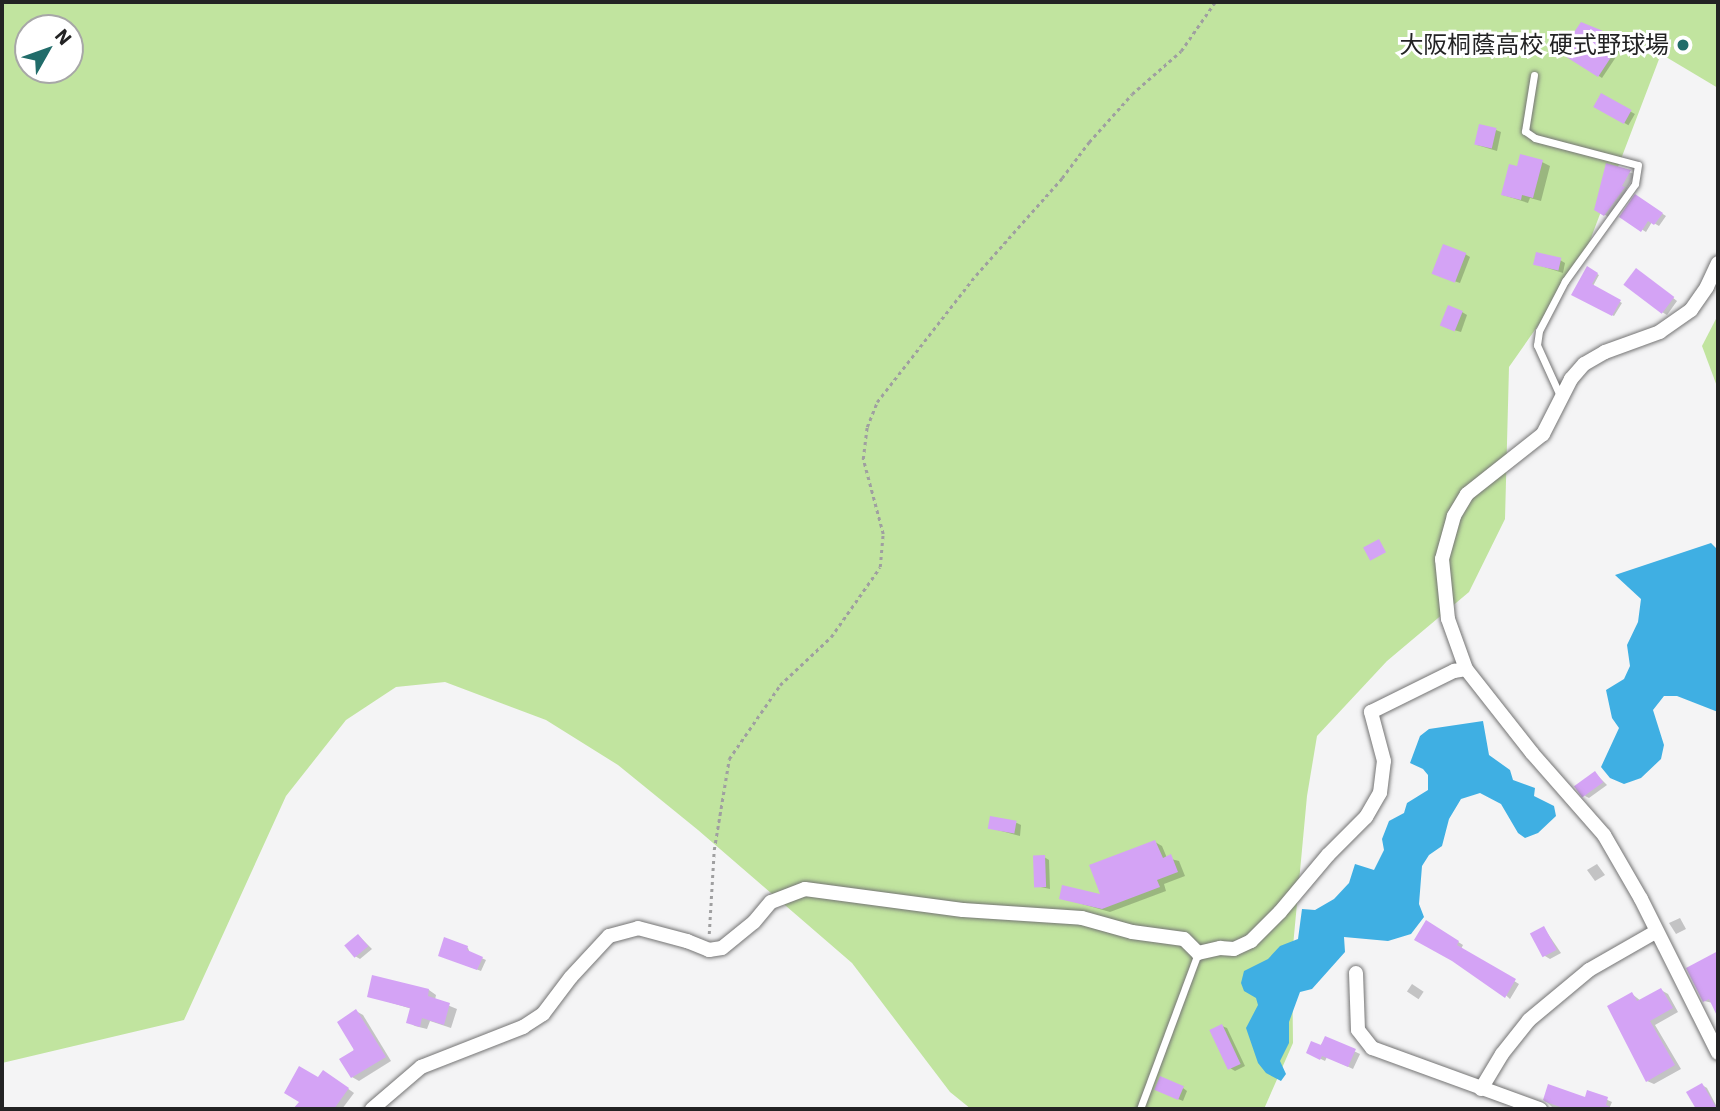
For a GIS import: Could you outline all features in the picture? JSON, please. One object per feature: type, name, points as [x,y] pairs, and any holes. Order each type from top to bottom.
[{"type":"street","points":[[1718,263],[1707,287],[1691,310],[1660,332],[1605,352],[1584,364],[1571,379],[1543,434],[1467,494],[1454,516],[1442,559],[1448,619],[1466,669],[1532,753],[1604,835],[1657,931],[1718,1053]]},
{"type":"street","points":[[372,1109],[421,1067],[523,1027],[543,1014],[571,977],[609,936],[638,928],[709,950],[722,948],[754,922],[771,902],[805,889],[848,892],[963,910],[1082,918],[1132,932],[1184,939],[1198,953],[1220,948],[1234,949],[1251,941],[1366,817],[1380,793],[1384,761],[1371,712],[1454,671],[1466,669]]},
{"type":"street","points":[[1481,1089],[1502,1054],[1529,1020],[1589,970],[1657,931]]},
{"type":"street","points":[[1356,973],[1358,1030],[1372,1048],[1540,1109]]},
{"type":"lane","points":[[1534,75],[1525,131],[1535,138],[1638,165],[1635,184],[1565,281],[1539,331],[1538,345],[1561,398]]},
{"type":"lane","points":[[1140,1109],[1198,953]]},
{"type":"path","points":[[709,950],[714,850],[729,759],[780,685],[831,637],[880,567],[883,534],[863,459],[867,427],[877,402],[976,275],[1132,94],[1181,51],[1215,2]]},
{"type":"green space","points":[[2,2],[1718,2],[1718,88],[1661,54],[1581,264],[1509,367],[1505,519],[1469,592],[1387,661],[1317,736],[1307,796],[1292,957],[1293,1043],[1264,1109],[971,1109],[950,1092],[852,963],[618,765],[546,720],[445,682],[396,687],[346,720],[286,796],[184,1020],[2,1063]]},
{"type":"green space","points":[[1718,315],[1718,389],[1702,346]]},
{"type":"water","points":[[1711,543],[1718,550],[1718,712],[1677,696],[1664,696],[1653,710],[1664,745],[1661,759],[1641,778],[1624,784],[1610,778],[1601,767],[1619,728],[1612,718],[1606,690],[1624,679],[1630,666],[1627,645],[1638,622],[1641,599],[1615,575]]},
{"type":"water","points":[[1483,721],[1489,755],[1510,770],[1513,780],[1535,788],[1534,796],[1554,806],[1556,816],[1538,833],[1525,838],[1518,833],[1501,804],[1480,793],[1461,799],[1449,819],[1442,846],[1429,855],[1422,866],[1419,904],[1424,917],[1411,934],[1388,941],[1344,937],[1345,952],[1312,989],[1300,992],[1289,1022],[1289,1043],[1280,1061],[1286,1074],[1281,1081],[1266,1073],[1258,1063],[1246,1028],[1258,1005],[1256,998],[1244,991],[1241,983],[1244,971],[1268,959],[1280,946],[1298,939],[1302,909],[1315,910],[1334,899],[1349,883],[1355,864],[1374,870],[1384,850],[1382,839],[1389,821],[1404,813],[1407,803],[1428,790],[1428,775],[1423,769],[1410,763],[1420,736],[1429,729]]},
{"type":"building","points":[[1581,22],[1623,39],[1598,77],[1560,53]]},
{"type":"building","points":[[1601,93],[1632,110],[1624,124],[1593,107]]},
{"type":"building","points":[[1479,124],[1497,128],[1492,149],[1474,144]]},
{"type":"building","points":[[1520,154],[1543,160],[1533,198],[1522,195],[1521,200],[1501,195],[1509,164],[1517,166]]},
{"type":"building","points":[[1606,163],[1631,170],[1622,186],[1625,187],[1604,216],[1594,210]]},
{"type":"building","points":[[1635,194],[1663,213],[1654,225],[1648,221],[1641,232],[1619,217]]},
{"type":"building","points":[[1443,244],[1466,253],[1455,283],[1432,274]]},
{"type":"building","points":[[1536,252],[1561,258],[1558,271],[1533,265]]},
{"type":"building","points":[[1587,266],[1598,273],[1592,284],[1621,300],[1612,316],[1571,295]]},
{"type":"building","points":[[1636,268],[1674,297],[1662,314],[1623,285]]},
{"type":"building","points":[[1448,305],[1463,311],[1455,331],[1440,325]]},
{"type":"building","points":[[1379,539],[1386,552],[1370,561],[1363,547]]},
{"type":"building","points":[[1595,771],[1603,782],[1582,798],[1574,786]]},
{"type":"building","points":[[990,816],[1017,821],[1014,833],[988,829]]},
{"type":"building","points":[[1155,840],[1163,858],[1171,854],[1178,872],[1157,880],[1160,887],[1102,909],[1059,899],[1062,885],[1100,894],[1089,865]]},
{"type":"building","points":[[1033,855],[1045,855],[1046,887],[1034,887]]},
{"type":"building","points":[[1426,920],[1459,941],[1457,945],[1516,979],[1505,998],[1452,961],[1414,940]]},
{"type":"building","points":[[1544,926],[1557,950],[1543,957],[1530,934]]},
{"type":"building","points":[[358,934],[368,946],[354,958],[344,946]]},
{"type":"building","points":[[444,937],[468,946],[467,950],[483,957],[477,970],[438,956]]},
{"type":"building","points":[[1718,951],[1718,1018],[1709,999],[1703,1002],[1686,968]]},
{"type":"building","points":[[372,975],[429,989],[428,996],[450,1003],[444,1025],[422,1018],[420,1027],[406,1023],[410,1008],[367,997]]},
{"type":"building","points":[[1661,988],[1673,1008],[1650,1021],[1675,1065],[1646,1082],[1607,1006],[1632,992],[1637,1001]]},
{"type":"building","points":[[356,1009],[386,1057],[351,1078],[339,1059],[354,1050],[337,1022]]},
{"type":"building","points":[[1222,1024],[1241,1064],[1228,1070],[1209,1030]]},
{"type":"building","points":[[1325,1036],[1356,1049],[1348,1067],[1322,1056],[1320,1060],[1306,1053],[1311,1041],[1321,1045]]},
{"type":"building","points":[[299,1066],[318,1077],[323,1070],[349,1088],[334,1109],[293,1109],[299,1102],[284,1093]]},
{"type":"building","points":[[1160,1076],[1184,1086],[1178,1100],[1154,1090]]},
{"type":"building","points":[[1702,1083],[1717,1109],[1696,1109],[1686,1092]]},
{"type":"building","points":[[1548,1084],[1585,1097],[1587,1090],[1608,1097],[1606,1105],[1614,1109],[1566,1109],[1546,1102],[1543,1100]]},
{"type":"place","name":"大阪桐蔭高校 硬式野球場","points":[[1683,45]]}]
